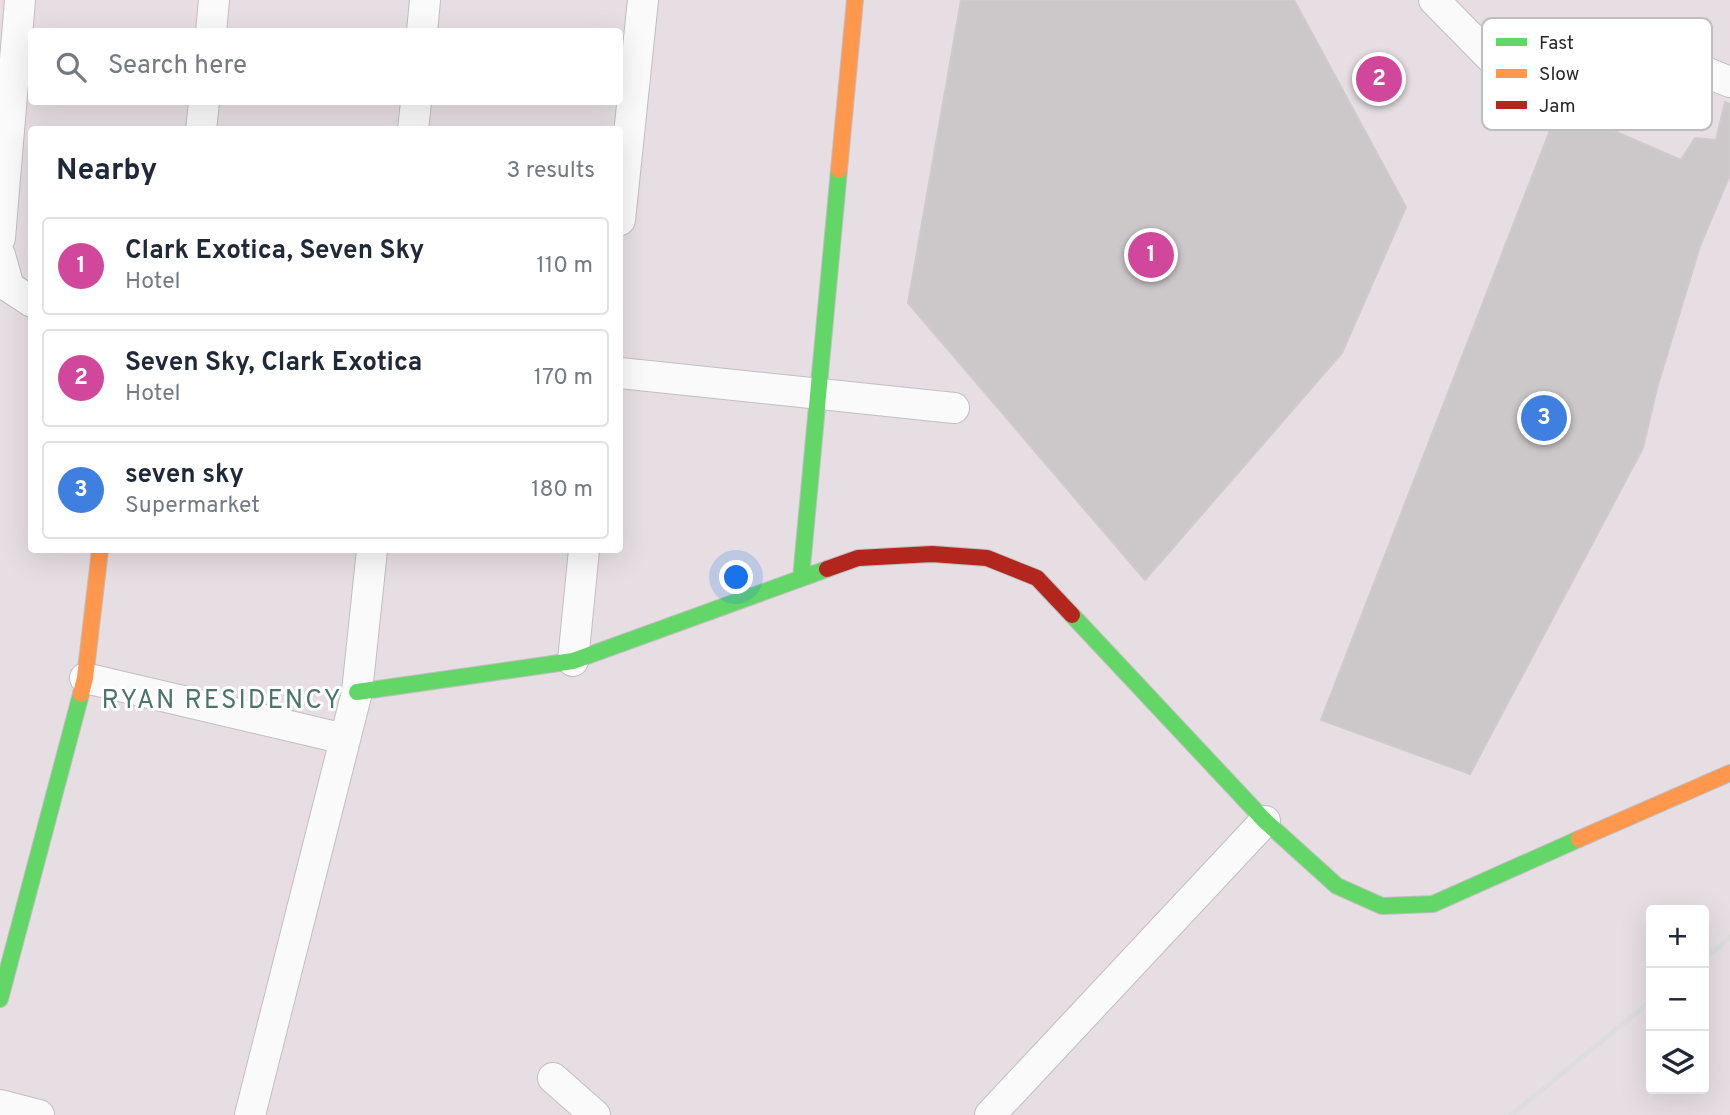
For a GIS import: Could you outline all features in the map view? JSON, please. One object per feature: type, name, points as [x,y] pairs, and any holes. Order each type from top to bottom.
[{"type":"street","points":[[0,238],[20,0]]},
{"type":"street","points":[[211,28],[214,0]]},
{"type":"street","points":[[422,28],[425,0]]},
{"type":"street","points":[[623,191],[643,0]]},
{"type":"street","points":[[802,578],[855,0]]},
{"type":"street","points":[[1434,0],[1482,49]]},
{"type":"street","points":[[1712,75],[1730,82]]},
{"type":"street","points":[[201,126],[204,105]]},
{"type":"street","points":[[413,126],[416,105]]},
{"type":"street","points":[[0,254],[9,287],[28,299]]},
{"type":"street","points":[[623,373],[954,408]]},
{"type":"street","points":[[0,999],[85,678],[100,553]]},
{"type":"street","points":[[250,1115],[357,692],[372,553]]},
{"type":"street","points":[[573,661],[584,553]]},
{"type":"street","points":[[357,692],[573,661],[858,558],[932,554],[987,558],[1037,578],[1265,821],[1337,886],[1382,906],[1433,904],[1730,773]]},
{"type":"street","points":[[85,678],[345,739]]},
{"type":"street","points":[[990,1115],[1265,821]]},
{"type":"street","points":[[553,1078],[595,1115]]},
{"type":"street","points":[[0,1105],[39,1115]]},
{"type":"building","points":[[961,0],[1294,0],[1406,207],[1342,353],[1145,580],[908,303]]},
{"type":"building","points":[[1725,102],[1730,104],[1730,175],[1700,246],[1657,388],[1643,448],[1470,774],[1321,720],[1550,130],[1612,130],[1681,160],[1695,138],[1716,140]]},
{"type":"railway","points":[[1709,955],[1730,938]]},
{"type":"railway","points":[[1511,1115],[1646,1005]]},
{"type":"traffic: fast","points":[[801,578],[839,170]]},
{"type":"traffic: fast","points":[[357,692],[573,661],[827,569]]},
{"type":"traffic: fast","points":[[1072,615],[1265,821],[1337,886],[1382,906],[1433,904],[1579,839]]},
{"type":"traffic: fast","points":[[0,999],[81,694]]},
{"type":"traffic: slow","points":[[839,170],[855,0]]},
{"type":"traffic: slow","points":[[81,694],[100,553]]},
{"type":"traffic: slow","points":[[1579,839],[1730,773]]},
{"type":"traffic: jam","points":[[827,569],[858,558],[932,554],[987,558],[1037,578],[1072,615]]},
{"type":"place","name":"Seven Sky, Clark Exotica","points":[[1379,79]]},
{"type":"place","name":"Clark Exotica, Seven Sky","points":[[1151,255]]},
{"type":"place","name":"seven sky","points":[[1544,418]]},
{"type":"district","name":"RYAN RESIDENCY","points":[[222,701]]}]
